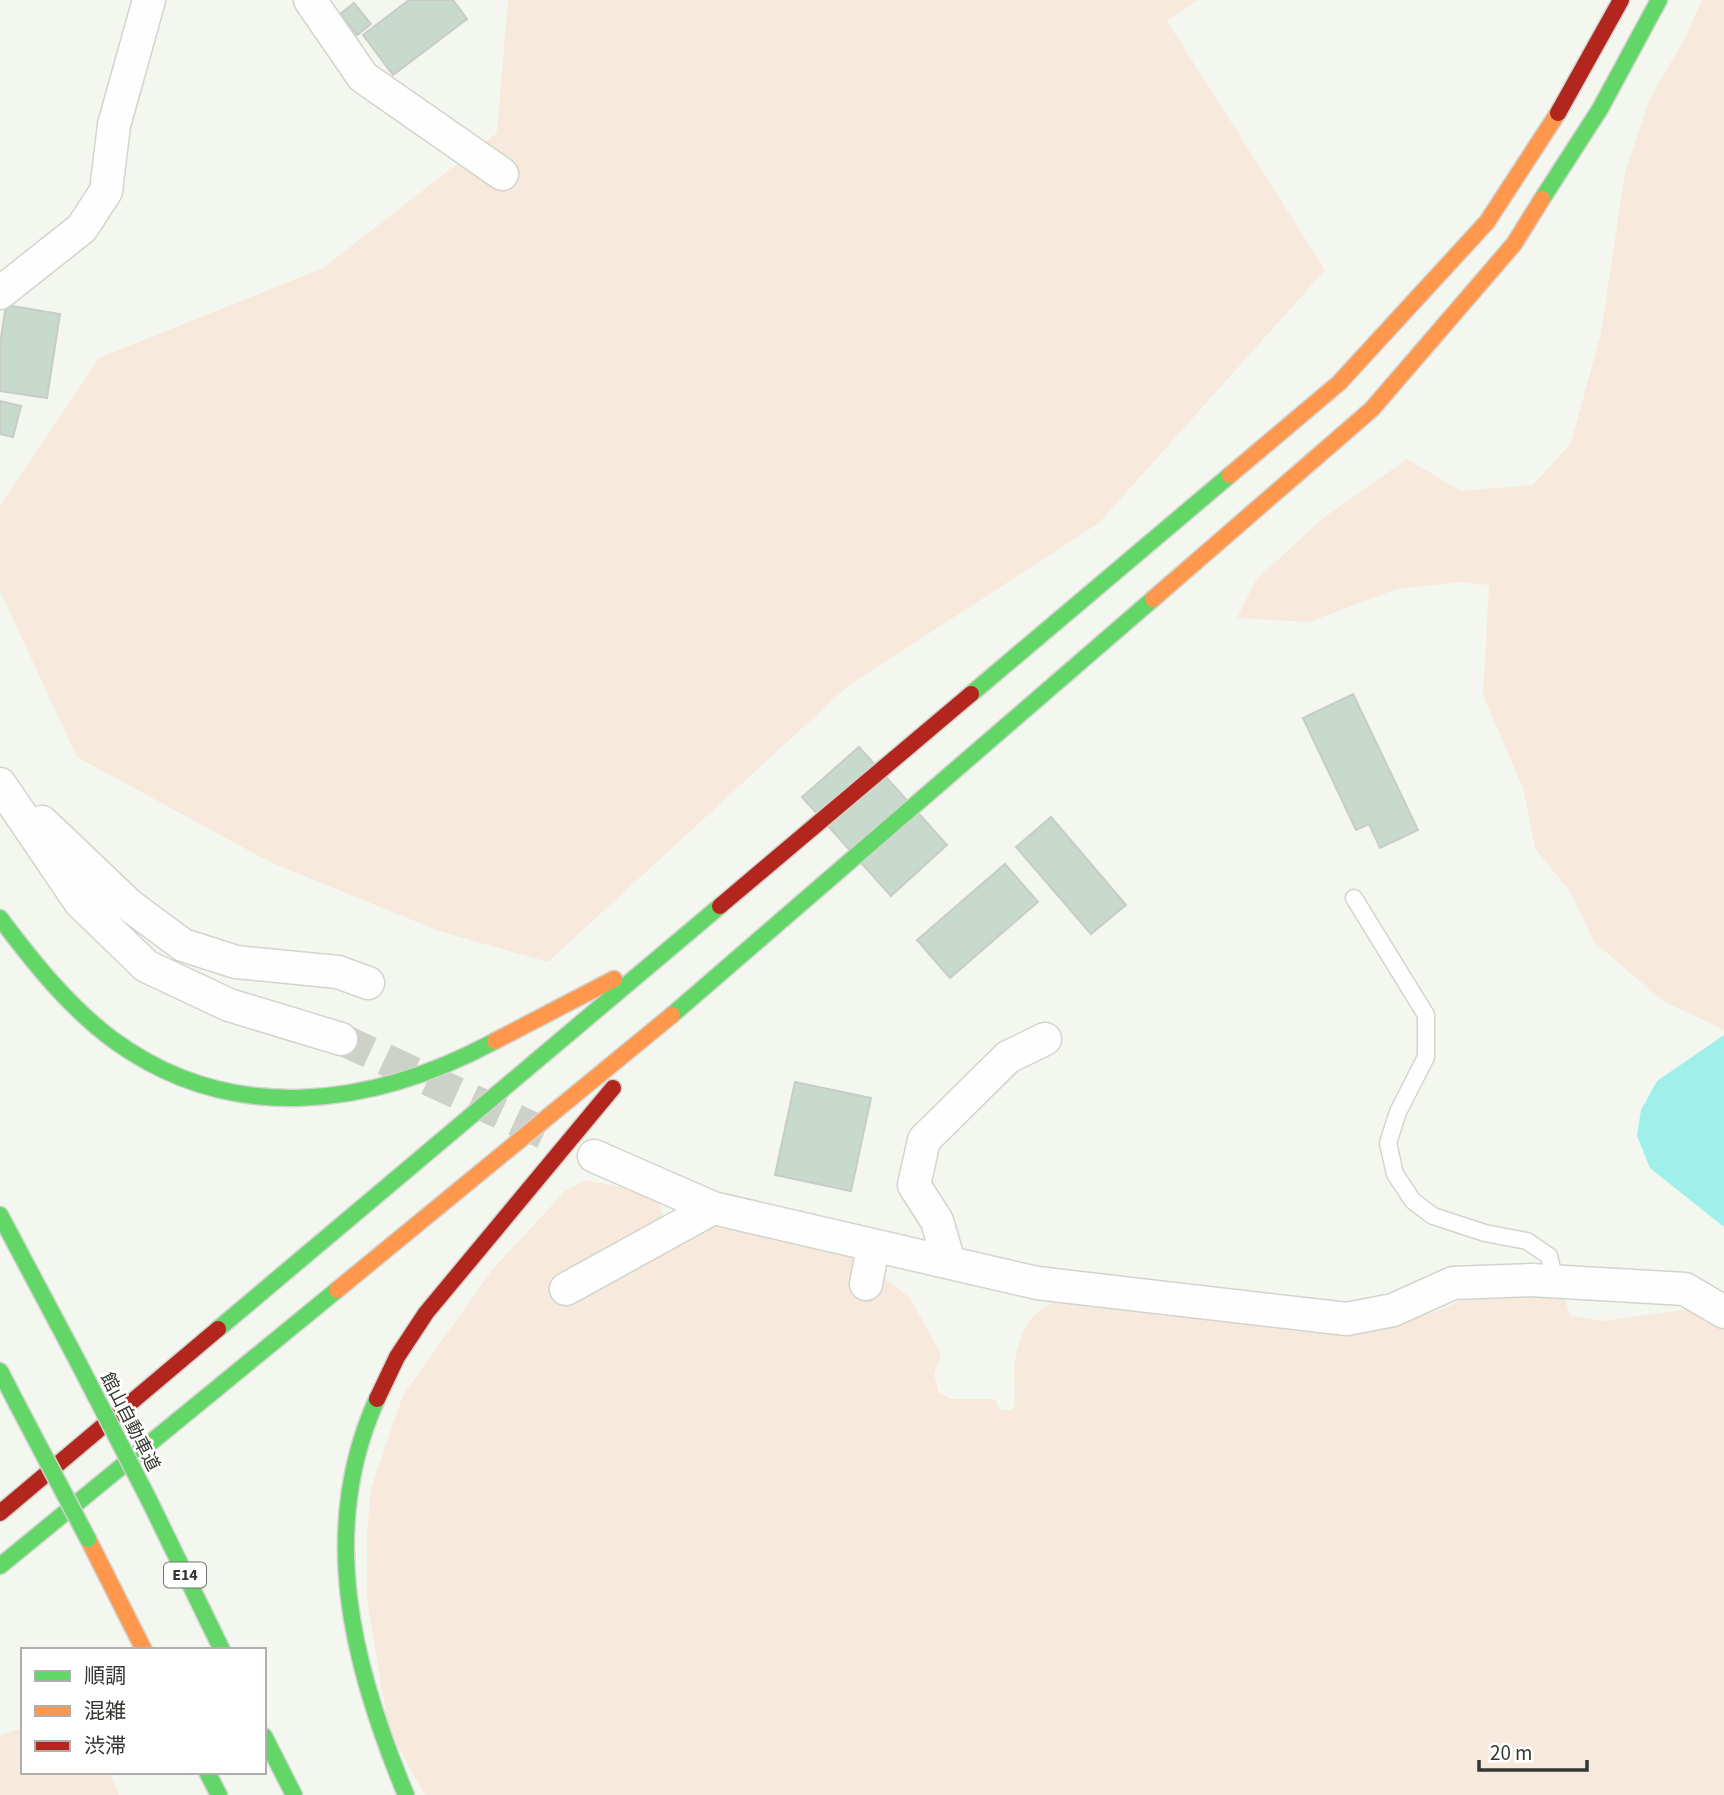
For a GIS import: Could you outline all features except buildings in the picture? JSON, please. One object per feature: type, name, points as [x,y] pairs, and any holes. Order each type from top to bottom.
[{"type":"highway","points":[[0,1513],[1339,383],[1487,222],[1570,94],[1621,0]]},
{"type":"highway","points":[[0,1566],[688,1002],[1372,409],[1514,244],[1600,109],[1659,0]]},
{"type":"highway","points":[[0,918],[43,973],[80,1011],[128,1050],[158,1067],[205,1086],[256,1096],[318,1098],[352,1095],[405,1081],[478,1051],[578,995],[658,959]]},
{"type":"highway","points":[[406,1795],[371,1710],[355,1651],[348,1608],[344,1537],[350,1484],[363,1434],[411,1334],[528,1185],[688,1002]]},
{"type":"highway","name":"館山自動車道","points":[[0,1215],[149,1500],[221,1648]]},
{"type":"highway","points":[[0,1371],[143,1648]]},
{"type":"highway","points":[[266,1740],[294,1795]]},
{"type":"highway","points":[[208,1774],[219,1795]]},
{"type":"street","points":[[0,293],[82,228],[106,191],[114,125],[149,0]]},
{"type":"street","points":[[310,0],[363,77],[502,174]]},
{"type":"street","points":[[0,783],[129,905],[183,945],[236,962],[338,972],[368,983]]},
{"type":"street","points":[[0,783],[80,902],[146,966],[229,1005],[341,1039]]},
{"type":"street","points":[[949,1262],[937,1221],[914,1185],[925,1140],[1008,1057],[1045,1039]]},
{"type":"street","points":[[594,1156],[713,1208],[1037,1283],[1347,1318],[1393,1310],[1453,1283],[1555,1281],[1685,1289],[1724,1312]]},
{"type":"street","points":[[566,1289],[713,1208]]},
{"type":"street","points":[[866,1284],[873,1247]]},
{"type":"lane","points":[[1354,898],[1426,1015],[1426,1058],[1398,1112],[1388,1143],[1395,1174],[1413,1201],[1433,1216],[1485,1233],[1527,1241],[1549,1256],[1555,1281]]},
{"type":"shaded area","points":[[508,0],[1198,0],[1167,21],[1325,270],[1099,523],[848,686],[548,962],[439,931],[270,862],[77,757],[0,591],[0,506],[99,358],[323,268],[497,133]]},
{"type":"shaded area","points":[[1702,0],[1724,0],[1724,1030],[1663,1001],[1594,942],[1571,893],[1535,848],[1523,788],[1483,695],[1489,585],[1460,582],[1397,589],[1309,622],[1237,618],[1256,580],[1322,519],[1407,459],[1461,491],[1533,485],[1571,443],[1601,333],[1625,173],[1650,98],[1684,40]]},
{"type":"shaded area","points":[[586,1180],[635,1190],[659,1200],[662,1216],[680,1227],[723,1224],[862,1260],[910,1298],[941,1354],[934,1374],[939,1393],[952,1399],[995,1399],[1000,1410],[1013,1410],[1015,1361],[1029,1322],[1044,1307],[1081,1292],[1398,1322],[1456,1303],[1486,1280],[1564,1296],[1570,1315],[1602,1321],[1683,1310],[1702,1311],[1724,1331],[1724,1795],[425,1795],[389,1731],[367,1600],[367,1533],[371,1489],[403,1395],[492,1270],[566,1190]]},
{"type":"shaded area","points":[[21,1729],[21,1774],[110,1774],[119,1795],[0,1795],[0,1735]]},
{"type":"water","points":[[1724,1035],[1724,1227],[1650,1168],[1637,1136],[1641,1110],[1657,1081]]},
{"type":"tunnel","points":[[341,1039],[552,1137]]},
{"type":"traffic: fast","points":[[1542,199],[1600,109],[1659,0]]},
{"type":"traffic: fast","points":[[971,694],[1230,475]]},
{"type":"traffic: fast","points":[[672,1015],[1153,599]]},
{"type":"traffic: fast","points":[[218,1329],[720,906]]},
{"type":"traffic: fast","points":[[0,918],[52,983],[96,1026],[158,1067],[205,1086],[253,1096],[302,1098],[351,1093],[400,1081],[495,1041]]},
{"type":"traffic: fast","points":[[0,1215],[78,1362]]},
{"type":"traffic: fast","points":[[0,1566],[337,1290]]},
{"type":"traffic: fast","points":[[78,1362],[149,1500]]},
{"type":"traffic: fast","points":[[0,1371],[17,1404]]},
{"type":"traffic: fast","points":[[377,1399],[359,1449],[349,1499],[346,1549],[349,1599],[371,1698],[406,1795]]},
{"type":"traffic: fast","points":[[17,1404],[88,1539]]},
{"type":"traffic: fast","points":[[149,1500],[221,1648]]},
{"type":"traffic: fast","points":[[266,1740],[294,1795]]},
{"type":"traffic: fast","points":[[208,1774],[219,1795]]},
{"type":"traffic: slow","points":[[1230,475],[1339,383],[1487,222],[1558,113]]},
{"type":"traffic: slow","points":[[1153,599],[1372,409],[1514,244],[1542,199]]},
{"type":"traffic: slow","points":[[495,1041],[614,979]]},
{"type":"traffic: slow","points":[[337,1290],[672,1015]]},
{"type":"traffic: slow","points":[[88,1539],[143,1648]]},
{"type":"traffic: jam","points":[[1558,113],[1621,0]]},
{"type":"traffic: jam","points":[[720,906],[971,694]]},
{"type":"traffic: jam","points":[[377,1399],[397,1357],[426,1313],[613,1088]]},
{"type":"traffic: jam","points":[[0,1513],[218,1329]]}]
